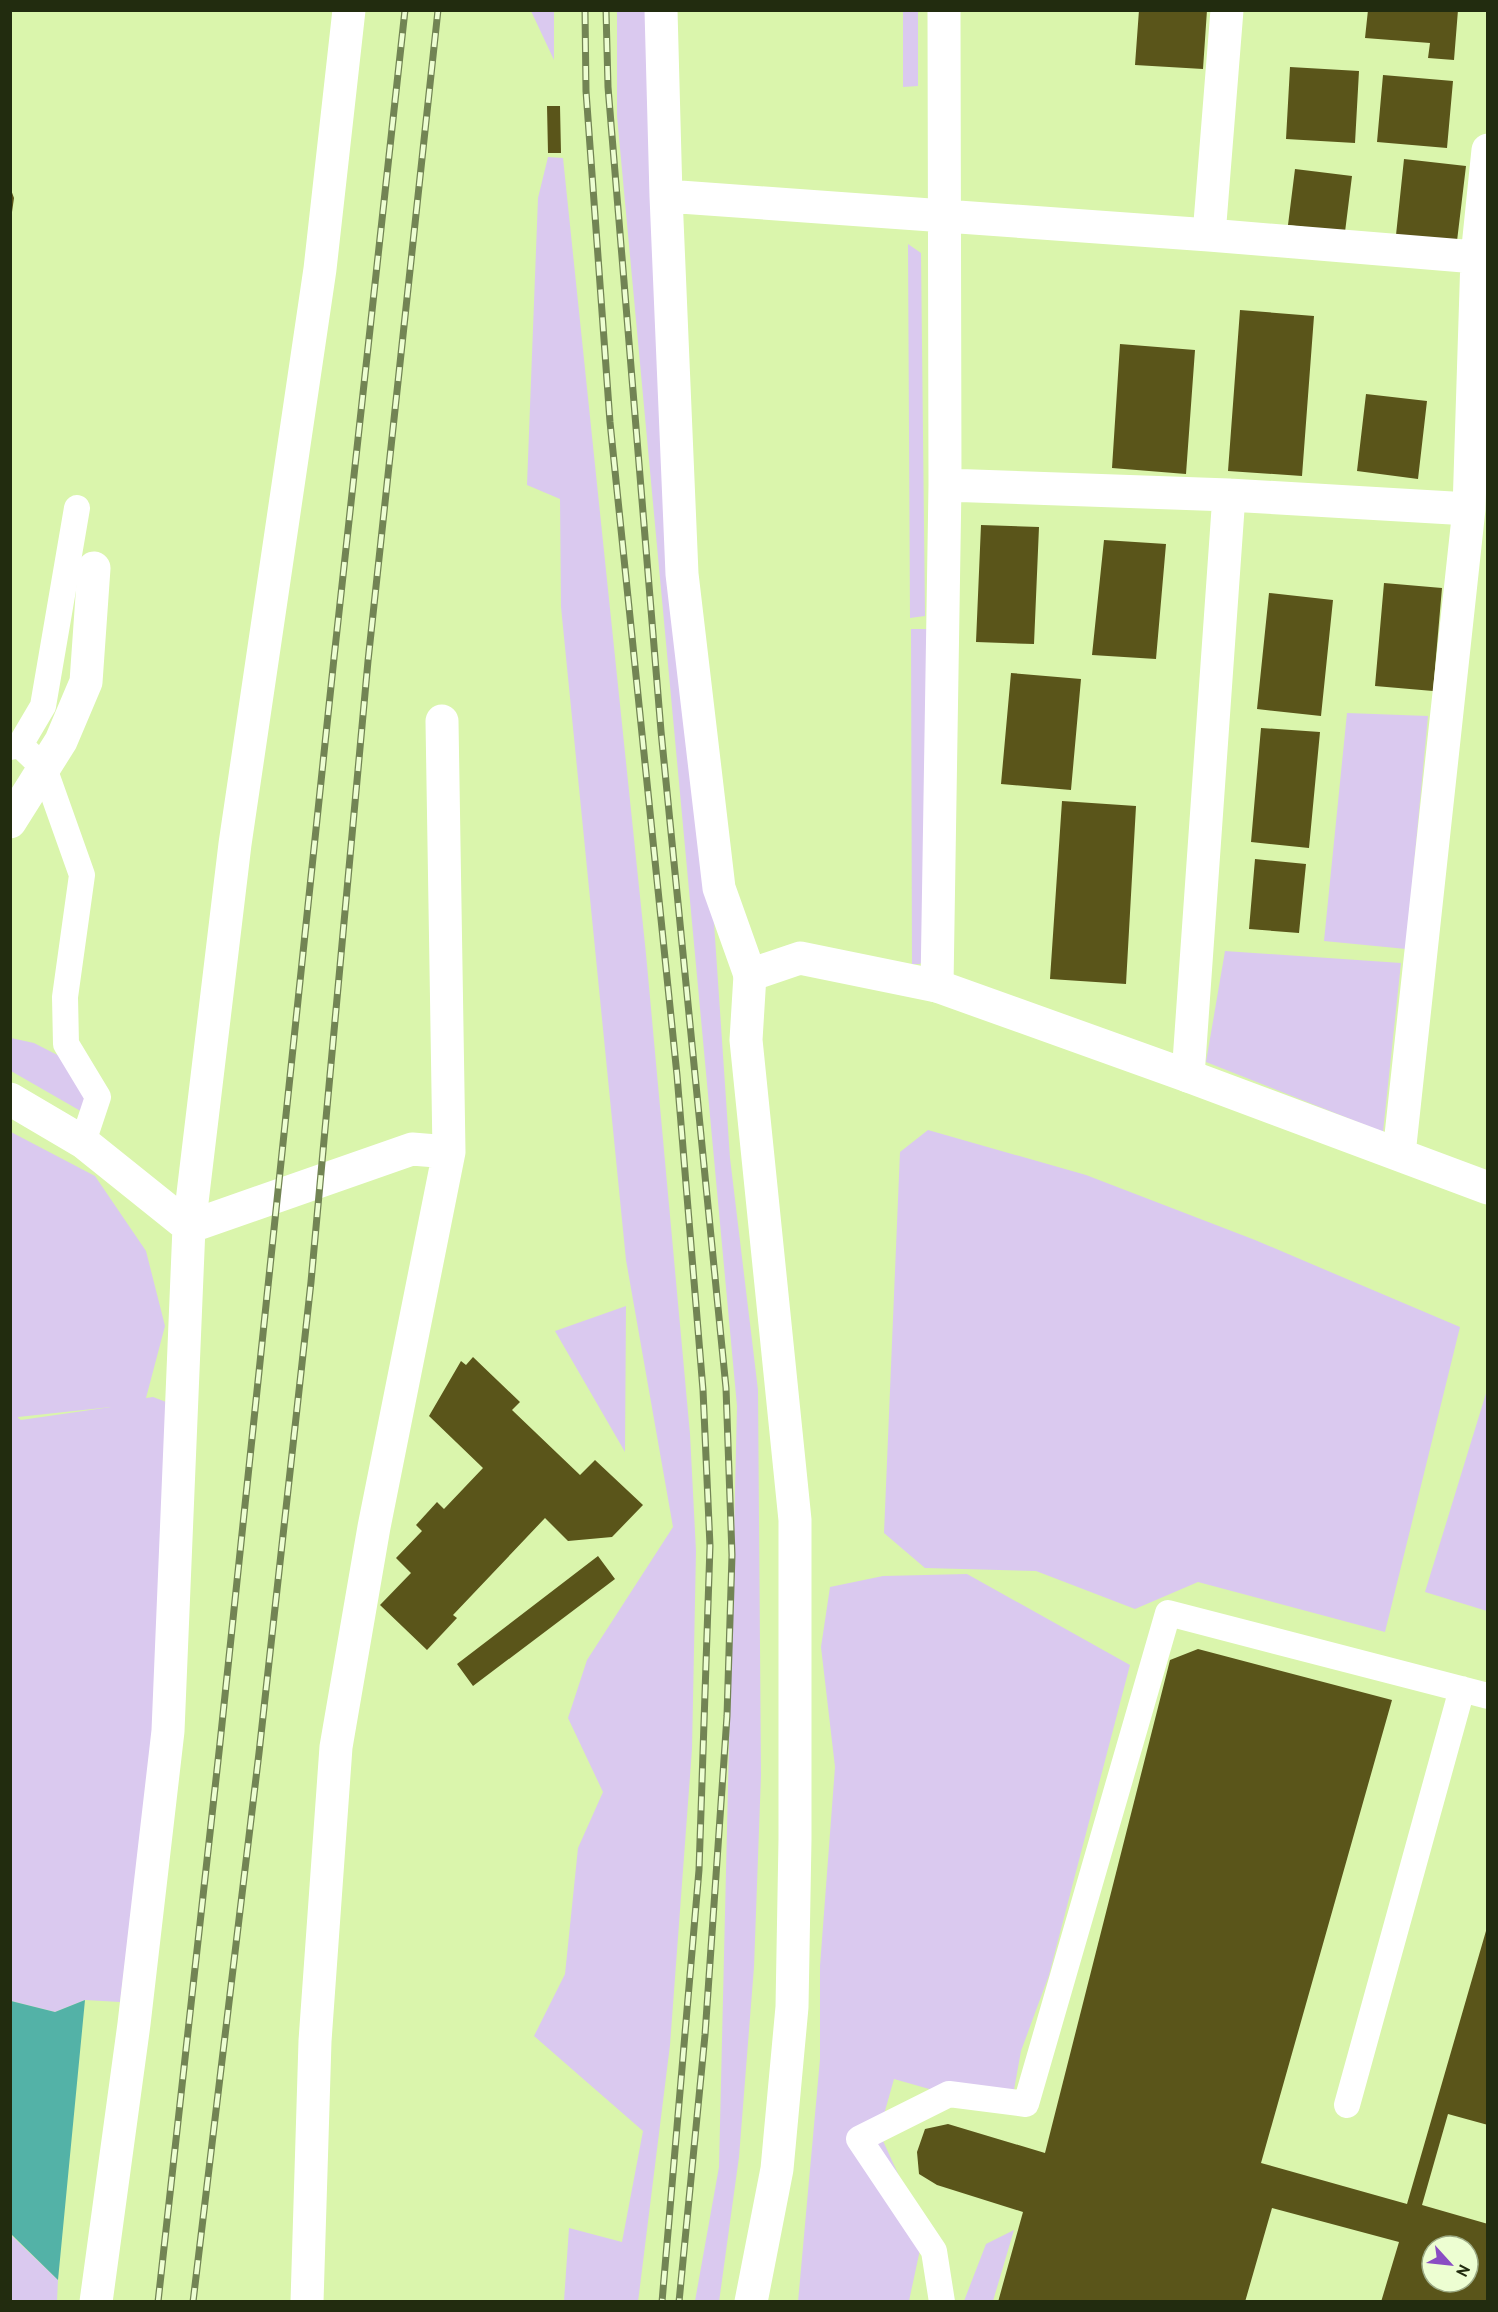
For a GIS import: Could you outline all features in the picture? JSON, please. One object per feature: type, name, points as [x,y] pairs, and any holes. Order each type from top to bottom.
[{"type":"street","points":[[96,2301],[134,2024],[168,1731],[189,1227],[235,844],[320,269],[350,10]]},
{"type":"street","points":[[661,10],[666,196],[682,574],[719,888],[750,975],[746,1040],[795,1520],[795,1839],[792,2007],[777,2169],[751,2301]]},
{"type":"street","points":[[937,986],[945,485],[944,10]]},
{"type":"street","points":[[1209,235],[1227,10]]},
{"type":"street","points":[[1399,1154],[1469,509],[1488,150]]},
{"type":"street","points":[[666,196],[1209,235],[1482,258]]},
{"type":"street","points":[[945,485],[1229,495],[1469,509]]},
{"type":"street","points":[[1188,1076],[1229,495]]},
{"type":"street","points":[[10,822],[61,741],[86,682],[94,568]]},
{"type":"street","points":[[308,2301],[315,2041],[336,1747],[374,1527],[449,1152],[442,721]]},
{"type":"street","points":[[750,975],[800,958],[937,986],[1188,1076],[1488,1188]]},
{"type":"street","points":[[10,1099],[83,1142],[189,1227]]},
{"type":"street","points":[[189,1227],[411,1149],[449,1152]]},
{"type":"lane","points":[[77,508],[42,706],[15,746],[44,768],[82,875],[64,997],[66,1044],[98,1097],[83,1142]]},
{"type":"lane","points":[[942,2301],[934,2251],[859,2139],[949,2094],[1026,2104],[1168,1613],[1488,1696]]},
{"type":"lane","points":[[1347,2105],[1462,1689]]},
{"type":"shaded area","points":[[531,11],[554,11],[554,60]]},
{"type":"shaded area","points":[[617,11],[652,11],[730,1158],[758,1390],[761,1775],[754,1967],[739,2157],[719,2302],[695,2301],[719,2167],[737,1406],[617,116]]},
{"type":"shaded area","points":[[903,11],[918,11],[918,86],[903,87]]},
{"type":"shaded area","points":[[548,157],[563,158],[646,954],[690,1434],[696,1551],[692,1749],[670,2045],[638,2302],[564,2301],[569,2228],[622,2242],[643,2131],[534,2036],[565,1974],[578,1848],[603,1792],[568,1718],[587,1660],[673,1527],[626,1260],[561,607],[560,499],[527,485],[538,198]]},
{"type":"shaded area","points":[[908,244],[921,253],[925,616],[910,618]]},
{"type":"shaded area","points":[[911,629],[927,629],[929,952],[920,964],[912,964]]},
{"type":"shaded area","points":[[1347,713],[1428,716],[1406,949],[1324,941]]},
{"type":"shaded area","points":[[1225,951],[1401,963],[1383,1132],[1206,1062]]},
{"type":"shaded area","points":[[11,1038],[34,1043],[71,1062],[91,1117],[11,1071]]},
{"type":"shaded area","points":[[928,1130],[1086,1175],[1255,1240],[1460,1327],[1385,1632],[1198,1582],[1135,1609],[1036,1571],[925,1568],[884,1533],[900,1152]]},
{"type":"shaded area","points":[[11,1132],[95,1176],[146,1251],[165,1326],[146,1398],[153,1397],[174,1405],[159,1698],[120,2002],[85,2000],[55,2012],[11,2001]],"holes":[[[111,1407],[21,1420],[18,1417]]]},
{"type":"shaded area","points":[[626,1306],[625,1452],[555,1331]]},
{"type":"shaded area","points":[[1487,1390],[1487,1611],[1425,1592]]},
{"type":"shaded area","points":[[967,1574],[1130,1665],[1049,1975],[1021,2051],[1010,2112],[894,2079],[879,2132],[924,2231],[909,2301],[798,2302],[820,2059],[820,1966],[835,1767],[821,1647],[830,1587],[883,1576]]},
{"type":"shaded area","points":[[1014,2230],[993,2301],[964,2301],[986,2244]]},
{"type":"shaded area","points":[[10,2234],[58,2280],[57,2301],[11,2301]]},
{"type":"water","points":[[85,2000],[58,2280],[11,2234],[11,2001],[55,2012]]},
{"type":"building","points":[[1139,10],[1207,10],[1203,69],[1135,65]]},
{"type":"building","points":[[1368,10],[1458,10],[1454,60],[1428,58],[1430,43],[1365,38]]},
{"type":"building","points":[[1290,67],[1359,71],[1355,143],[1286,139]]},
{"type":"building","points":[[1383,75],[1453,81],[1447,148],[1377,142]]},
{"type":"building","points":[[547,106],[560,106],[561,153],[548,153]]},
{"type":"building","points":[[1404,159],[1466,166],[1457,241],[1396,235]]},
{"type":"building","points":[[1295,169],[1352,176],[1345,232],[1288,225]]},
{"type":"building","points":[[10,187],[14,198],[12,212],[10,212]]},
{"type":"building","points":[[1240,310],[1314,316],[1302,476],[1228,471]]},
{"type":"building","points":[[1120,344],[1195,350],[1186,474],[1112,468]]},
{"type":"building","points":[[1366,394],[1427,401],[1418,479],[1357,471]]},
{"type":"building","points":[[981,525],[1039,527],[1034,644],[976,642]]},
{"type":"building","points":[[1104,540],[1166,544],[1156,659],[1092,655]]},
{"type":"building","points":[[1384,583],[1442,588],[1433,691],[1375,686]]},
{"type":"building","points":[[1269,593],[1333,600],[1321,716],[1257,709]]},
{"type":"building","points":[[1011,673],[1081,679],[1071,790],[1001,784]]},
{"type":"building","points":[[1261,728],[1320,732],[1309,848],[1251,842]]},
{"type":"building","points":[[1062,801],[1136,806],[1126,984],[1050,979]]},
{"type":"building","points":[[1255,859],[1306,864],[1299,933],[1249,929]]},
{"type":"building","points":[[473,1357],[520,1402],[512,1410],[580,1475],[595,1460],[643,1505],[612,1537],[568,1541],[545,1518],[453,1615],[457,1618],[427,1650],[380,1605],[411,1573],[396,1558],[422,1531],[416,1525],[437,1502],[444,1509],[483,1468],[429,1416],[461,1361],[466,1365]]},
{"type":"building","points":[[598,1556],[615,1579],[473,1686],[457,1664]]},
{"type":"building","points":[[1198,1649],[1392,1700],[1261,2163],[1407,2204],[1488,1924],[1488,2125],[1448,2114],[1422,2205],[1488,2224],[1488,2302],[1381,2302],[1399,2242],[1272,2208],[1245,2302],[998,2302],[1023,2212],[937,2185],[919,2174],[917,2152],[925,2129],[948,2124],[1045,2153],[1170,1660]]},
{"type":"railway","points":[[158,2302],[405,10]]},
{"type":"railway","points":[[193,2302],[259,1753],[311,1282],[368,661],[438,10]]},
{"type":"railway","points":[[585,10],[586,91],[610,422],[677,1075],[703,1390],[710,1546],[699,1870],[662,2302]]},
{"type":"railway","points":[[606,10],[608,87],[661,731],[726,1388],[732,1555],[727,1716],[705,2035],[679,2302]]}]
